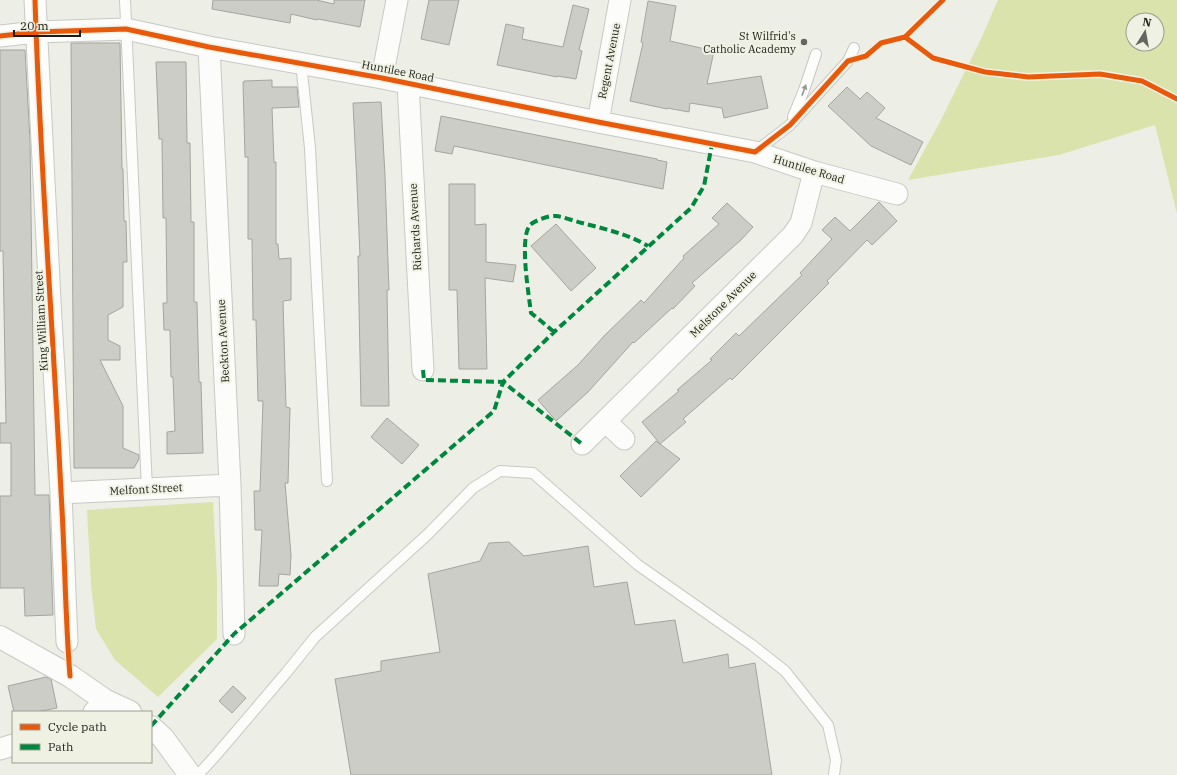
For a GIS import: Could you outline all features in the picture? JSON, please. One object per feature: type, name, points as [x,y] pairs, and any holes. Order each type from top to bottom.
[{"type":"main road","points":[[0,637],[70,676],[100,706],[125,711]]},
{"type":"main road","points":[[152,728],[162,738],[190,775]]},
{"type":"street","name":"King William Street","points":[[35,0],[50,301],[62,493],[67,642]]},
{"type":"street","points":[[382,78],[397,0]]},
{"type":"street","name":"Regent Avenue","points":[[598,122],[620,0]]},
{"type":"street","name":"Huntilee Road","points":[[0,36],[36,32],[126,29],[209,47],[382,78],[755,152],[814,172],[897,194]]},
{"type":"street","name":"Beckton Avenue","points":[[209,47],[230,484],[234,634]]},
{"type":"street","name":"Richards Avenue","points":[[408,83],[423,370]]},
{"type":"street","name":"Melstone Avenue","points":[[582,444],[793,235],[801,223],[814,172]]},
{"type":"street","points":[[605,421],[624,439]]},
{"type":"street","name":"Melfont Street","points":[[62,493],[230,484]]},
{"type":"street","points":[[0,749],[12,745]]},
{"type":"lane","points":[[125,0],[147,489]]},
{"type":"lane","points":[[755,152],[790,124],[848,60],[854,48]]},
{"type":"lane","points":[[790,124],[804,90],[816,54]]},
{"type":"lane","points":[[301,63],[310,148],[327,481]]},
{"type":"lane","points":[[198,775],[271,691],[315,637],[428,534],[473,488],[500,471],[533,473],[638,565],[752,645],[785,671],[828,725],[836,760],[834,775]]},
{"type":"green space","points":[[998,0],[1177,0],[1177,214],[1155,125],[1059,155],[908,180],[941,120],[980,41]]},
{"type":"green space","points":[[213,502],[217,577],[217,639],[158,697],[115,660],[96,629],[91,584],[87,510]]},
{"type":"building","points":[[213,0],[316,0],[334,4],[334,0],[365,0],[360,27],[291,14],[290,23],[212,9]]},
{"type":"building","points":[[429,0],[459,0],[449,45],[421,39]]},
{"type":"building","points":[[648,1],[676,6],[670,41],[714,51],[707,84],[761,76],[768,108],[724,118],[722,108],[690,103],[689,112],[630,101],[643,43],[641,42]]},
{"type":"building","points":[[573,5],[589,9],[579,50],[582,51],[576,79],[557,77],[497,65],[506,24],[524,28],[522,39],[563,47]]},
{"type":"building","points":[[71,43],[120,43],[122,169],[124,221],[126,221],[127,262],[123,262],[123,307],[108,315],[108,340],[120,346],[120,360],[100,360],[123,406],[123,448],[139,455],[139,459],[134,468],[74,468]]},
{"type":"building","points":[[0,50],[25,50],[30,141],[35,495],[49,495],[53,615],[25,616],[24,588],[0,588],[0,496],[11,496],[11,443],[0,443],[0,423],[6,423],[3,251],[0,251]]},
{"type":"building","points":[[156,62],[186,62],[187,143],[190,143],[191,222],[194,222],[194,302],[197,302],[203,453],[167,454],[167,432],[175,431],[173,377],[171,377],[170,330],[164,330],[163,303],[167,303],[166,218],[163,218],[162,139],[159,139]]},
{"type":"building","points":[[272,80],[272,87],[297,87],[299,107],[272,108],[274,162],[276,162],[276,244],[278,244],[279,259],[291,258],[291,300],[283,301],[286,407],[290,408],[288,483],[285,483],[291,555],[290,575],[279,574],[278,586],[259,586],[262,530],[255,530],[254,491],[260,491],[263,401],[258,401],[256,320],[253,320],[252,239],[248,239],[248,157],[245,157],[243,82]]},
{"type":"building","points":[[847,87],[860,99],[867,92],[885,108],[876,118],[923,142],[911,165],[871,146],[828,106]]},
{"type":"building","points":[[381,102],[389,290],[387,290],[389,406],[361,406],[358,256],[360,256],[353,103]]},
{"type":"building","points":[[441,116],[667,162],[663,189],[454,146],[452,154],[435,151]]},
{"type":"building","points":[[449,184],[475,184],[475,225],[486,224],[486,262],[516,265],[513,282],[485,278],[487,369],[459,369],[457,290],[449,290]]},
{"type":"building","points":[[879,202],[897,221],[872,245],[867,240],[827,281],[829,283],[732,380],[730,378],[683,419],[686,422],[660,444],[642,422],[679,391],[677,390],[712,360],[710,359],[736,333],[739,336],[802,275],[800,273],[832,239],[822,230],[835,217],[850,231]]},
{"type":"building","points":[[727,203],[753,227],[741,240],[692,283],[695,286],[673,309],[672,308],[634,343],[633,342],[588,392],[556,421],[538,400],[578,365],[604,336],[641,300],[644,303],[684,258],[683,256],[719,224],[712,218]]},
{"type":"building","points":[[556,224],[596,268],[571,291],[531,246]]},
{"type":"building","points":[[387,418],[419,445],[402,464],[371,437]]},
{"type":"building","points":[[656,441],[680,459],[641,497],[620,476]]},
{"type":"building","points":[[509,542],[524,556],[588,546],[594,587],[627,582],[635,625],[675,620],[683,663],[728,654],[729,668],[755,663],[772,775],[351,775],[335,679],[381,671],[381,661],[440,652],[428,574],[480,561],[489,543]]},
{"type":"building","points":[[46,677],[51,679],[57,708],[41,711],[14,711],[8,686]]},
{"type":"building","points":[[233,686],[246,698],[232,713],[219,701]]},
{"type":"marked path","points":[[152,725],[234,634],[494,411],[503,382],[554,332],[691,208],[704,186],[712,144]]},
{"type":"marked path","points":[[554,332],[531,313],[525,254],[525,242],[530,225],[546,217],[559,217],[616,232],[648,246]]},
{"type":"marked path","points":[[423,370],[424,380],[503,382],[582,444]]},
{"type":"cycle path","points":[[35,0],[40,123],[58,430],[70,676]]},
{"type":"cycle path","points":[[905,37],[943,0]]},
{"type":"cycle path","points":[[0,36],[36,32],[126,29],[209,47],[382,78],[755,152],[790,125],[848,61],[866,56],[881,43],[905,37],[933,58],[985,72],[1028,77],[1100,74],[1142,81],[1177,99]]},
{"type":"place","name":"St Wilfrid's Catholic Academy","points":[[804,42]]}]
